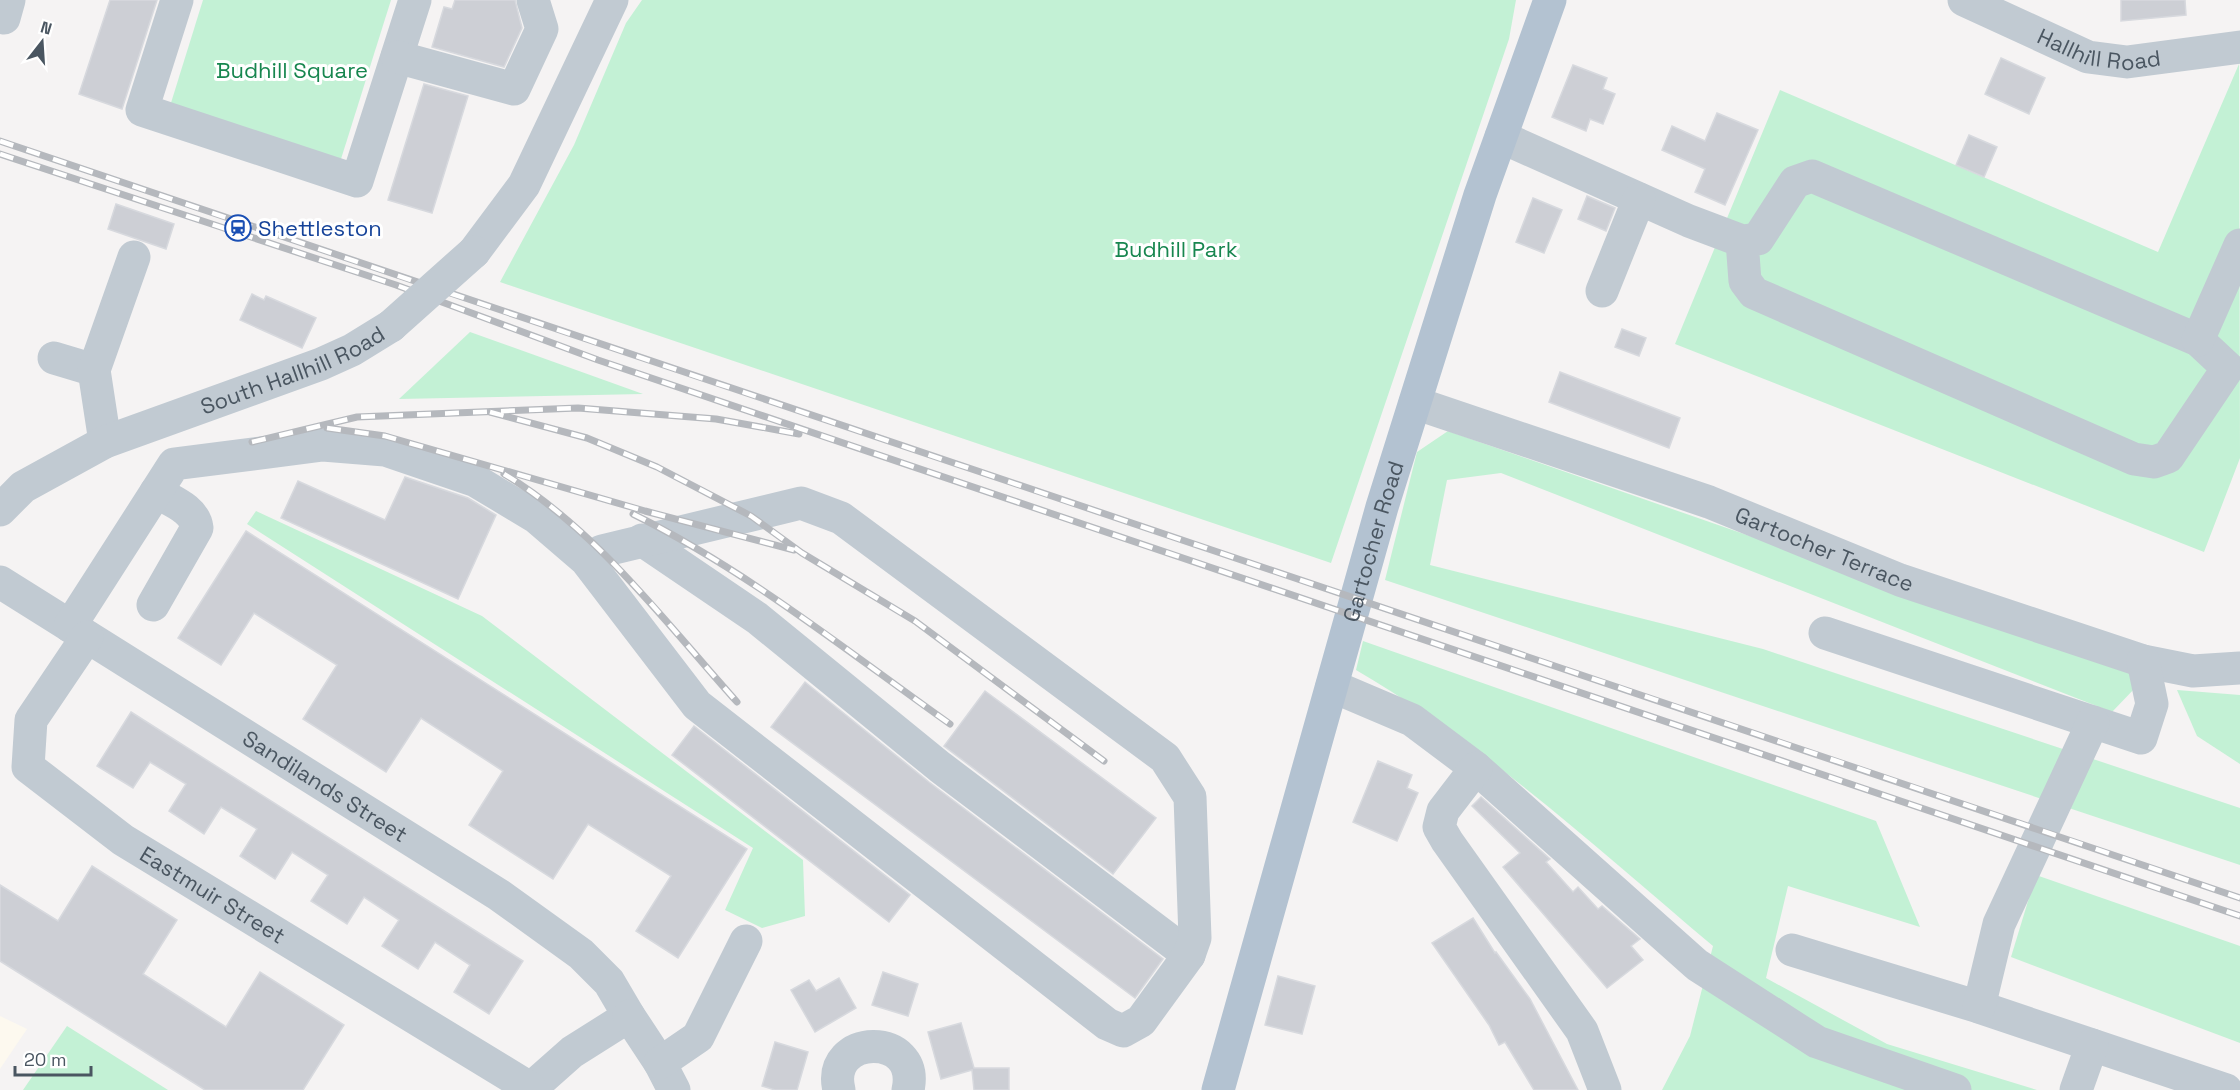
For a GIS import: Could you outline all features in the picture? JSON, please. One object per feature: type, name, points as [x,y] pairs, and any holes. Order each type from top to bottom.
[{"type":"main road","name":"Gartocher Road","points":[[1218,1090],[1415,403],[1501,137],[1550,0]]},
{"type":"street","points":[[0,17],[4,18],[9,0]]},
{"type":"street","points":[[177,0],[142,110],[357,181],[415,0]]},
{"type":"street","points":[[397,57],[514,89],[543,29],[533,0]]},
{"type":"street","name":"South Hallhill Road","points":[[0,510],[23,487],[105,442],[321,364],[352,350],[391,326],[474,252],[524,185],[612,0]]},
{"type":"street","name":"Hallhill Road","points":[[1964,0],[2088,57],[2127,62],[2240,47]]},
{"type":"street","points":[[1501,137],[1639,199],[1742,241],[1758,239],[1795,182],[1812,176],[2198,340],[2234,370],[2168,457],[2154,462],[2134,459],[1754,293],[1745,281],[1742,241]]},
{"type":"street","points":[[1602,291],[1639,199]]},
{"type":"street","points":[[2198,340],[2240,245]]},
{"type":"street","points":[[105,442],[94,370],[134,257]]},
{"type":"street","points":[[54,358],[94,370]]},
{"type":"street","name":"Gartocher Terrace","points":[[1415,403],[1709,502],[1900,580],[2143,661],[2193,671],[2240,668]]},
{"type":"street","points":[[79,632],[156,492],[174,464],[323,445],[385,450],[476,481],[536,517],[586,560],[697,705],[1107,1024],[1123,1030],[1141,1021],[1189,956],[1196,938],[1190,797],[1165,758],[842,518],[801,503],[642,540],[602,551],[586,560]]},
{"type":"street","points":[[153,605],[197,528],[196,519],[186,510],[156,492]]},
{"type":"street","points":[[642,540],[757,618],[940,767],[1189,956]]},
{"type":"street","name":"Sandilands Street","points":[[0,582],[499,895],[581,954],[609,981],[667,1076]]},
{"type":"street","name":"Eastmuir Street","points":[[79,632],[31,720],[28,767],[123,840],[530,1089]]},
{"type":"street","points":[[1825,633],[2141,738],[2152,704],[2143,661]]},
{"type":"street","points":[[1332,686],[1412,720],[1476,768],[1697,965],[1817,1042],[1955,1090]]},
{"type":"street","points":[[1979,1007],[2000,924],[2093,722]]},
{"type":"street","points":[[1476,768],[1443,812],[1439,827],[1582,1031],[1605,1090]]},
{"type":"street","points":[[667,1076],[698,1037],[746,941]]},
{"type":"street","points":[[1792,950],[1979,1007],[2226,1090]]},
{"type":"street","points":[[530,1089],[572,1052],[629,1016]]},
{"type":"street","points":[[2076,1090],[2092,1045]]},
{"type":"street","points":[[839,1090],[839,1073],[843,1062],[860,1048],[871,1046],[893,1051],[902,1059],[908,1070],[908,1090]]},
{"type":"shaded area","points":[[0,1016],[27,1029],[0,1069]]},
{"type":"green space","name":"Budhill Square","points":[[203,0],[391,0],[341,159],[170,106]]},
{"type":"green space","name":"Budhill Park","points":[[642,0],[1516,0],[1509,39],[1331,563],[500,282],[574,145],[626,23]]},
{"type":"green space","points":[[2239,64],[2240,458],[2204,552],[1675,344],[1780,90],[2158,252]]},
{"type":"green space","points":[[470,332],[643,394],[399,399]]},
{"type":"green space","points":[[1448,431],[2129,668],[2136,687],[2112,712],[1501,473],[1447,480],[1430,565],[1763,649],[2240,808],[2240,865],[1385,580],[1417,452]]},
{"type":"green space","points":[[256,511],[482,616],[803,860],[805,916],[762,928],[725,910],[753,848],[247,524]]},
{"type":"green space","points":[[1363,641],[1876,821],[1920,927],[1788,886],[1766,978],[1887,1044],[2037,1090],[1662,1090],[1690,1036],[1713,946],[1584,836],[1496,765],[1404,700],[1356,670]]},
{"type":"green space","points":[[2177,690],[2240,695],[2240,764],[2197,736]]},
{"type":"green space","points":[[2036,875],[2240,946],[2240,1043],[2011,957]]},
{"type":"green space","points":[[67,1026],[168,1090],[23,1090]]},
{"type":"building","points":[[110,0],[157,0],[122,109],[79,94]]},
{"type":"building","points":[[455,0],[515,0],[522,28],[504,67],[432,47],[444,7],[452,9]]},
{"type":"building","points":[[2121,0],[2185,0],[2186,15],[2121,21]]},
{"type":"building","points":[[2001,58],[2045,78],[2029,114],[1985,94]]},
{"type":"building","points":[[1573,65],[1607,78],[1603,89],[1615,94],[1603,124],[1590,119],[1586,131],[1552,117]]},
{"type":"building","points":[[424,84],[468,96],[432,213],[388,200]]},
{"type":"building","points":[[1717,113],[1758,130],[1725,205],[1695,192],[1705,169],[1662,150],[1672,126],[1705,141]]},
{"type":"building","points":[[1969,135],[1997,147],[1984,177],[1956,165]]},
{"type":"building","points":[[1587,196],[1615,208],[1606,231],[1578,219]]},
{"type":"building","points":[[1533,198],[1562,210],[1544,253],[1516,242]]},
{"type":"building","points":[[116,204],[174,224],[166,249],[108,229]]},
{"type":"building","points":[[252,294],[264,300],[266,296],[316,318],[302,348],[240,320]]},
{"type":"building","points":[[1622,329],[1646,338],[1639,356],[1615,347]]},
{"type":"building","points":[[1560,372],[1680,418],[1669,448],[1549,402]]},
{"type":"building","points":[[405,477],[468,498],[496,515],[458,599],[281,518],[298,481],[385,520]]},
{"type":"building","points":[[246,531],[747,849],[678,958],[636,931],[671,876],[588,824],[553,879],[469,825],[503,771],[421,718],[386,772],[303,719],[337,665],[254,613],[221,665],[178,638]]},
{"type":"building","points":[[805,682],[929,782],[1163,959],[1135,998],[771,727]]},
{"type":"building","points":[[985,691],[1156,818],[1113,874],[944,746]]},
{"type":"building","points":[[131,712],[523,961],[489,1014],[454,992],[470,965],[435,942],[418,969],[382,946],[399,920],[364,897],[347,924],[311,901],[328,875],[292,852],[275,879],[240,856],[257,829],[221,807],[204,834],[169,811],[186,784],[150,762],[133,788],[97,766]]},
{"type":"building","points":[[694,726],[910,895],[889,922],[672,755]]},
{"type":"building","points":[[1378,761],[1412,775],[1407,788],[1418,793],[1397,841],[1353,822]]},
{"type":"building","points":[[1481,797],[1550,859],[1546,862],[1573,892],[1578,887],[1598,909],[1602,906],[1640,939],[1631,946],[1643,960],[1607,988],[1503,867],[1520,853],[1472,806]]},
{"type":"building","points":[[92,866],[177,920],[143,974],[226,1027],[260,972],[344,1025],[303,1090],[205,1090],[0,961],[0,885],[58,921]]},
{"type":"building","points":[[1473,918],[1495,953],[1530,999],[1578,1090],[1534,1090],[1505,1042],[1499,1045],[1489,1025],[1432,943]]},
{"type":"building","points":[[883,972],[918,984],[908,1016],[872,1005]]},
{"type":"building","points":[[1278,976],[1315,986],[1302,1034],[1265,1025]]},
{"type":"building","points":[[839,978],[856,1008],[815,1032],[791,990],[809,980],[816,991]]},
{"type":"building","points":[[961,1023],[974,1068],[1009,1068],[1009,1090],[974,1090],[972,1070],[941,1079],[928,1032]]},
{"type":"building","points":[[775,1042],[808,1052],[797,1090],[775,1090],[762,1086]]},
{"type":"railway","points":[[0,141],[2240,898]]},
{"type":"railway","points":[[0,154],[396,285],[598,360],[2240,916]]},
{"type":"railway","points":[[252,442],[357,417],[578,408],[716,419],[799,434]]},
{"type":"railway","points":[[490,412],[587,438],[657,467],[751,516],[802,553],[915,621],[1104,761]]},
{"type":"railway","points":[[327,428],[385,436],[645,511],[794,550]]},
{"type":"railway","points":[[504,474],[538,496],[599,549],[737,702]]},
{"type":"railway","points":[[633,514],[675,536],[756,586],[950,724]]},
{"type":"place","name":"Shettleston","points":[[238,228]]}]
